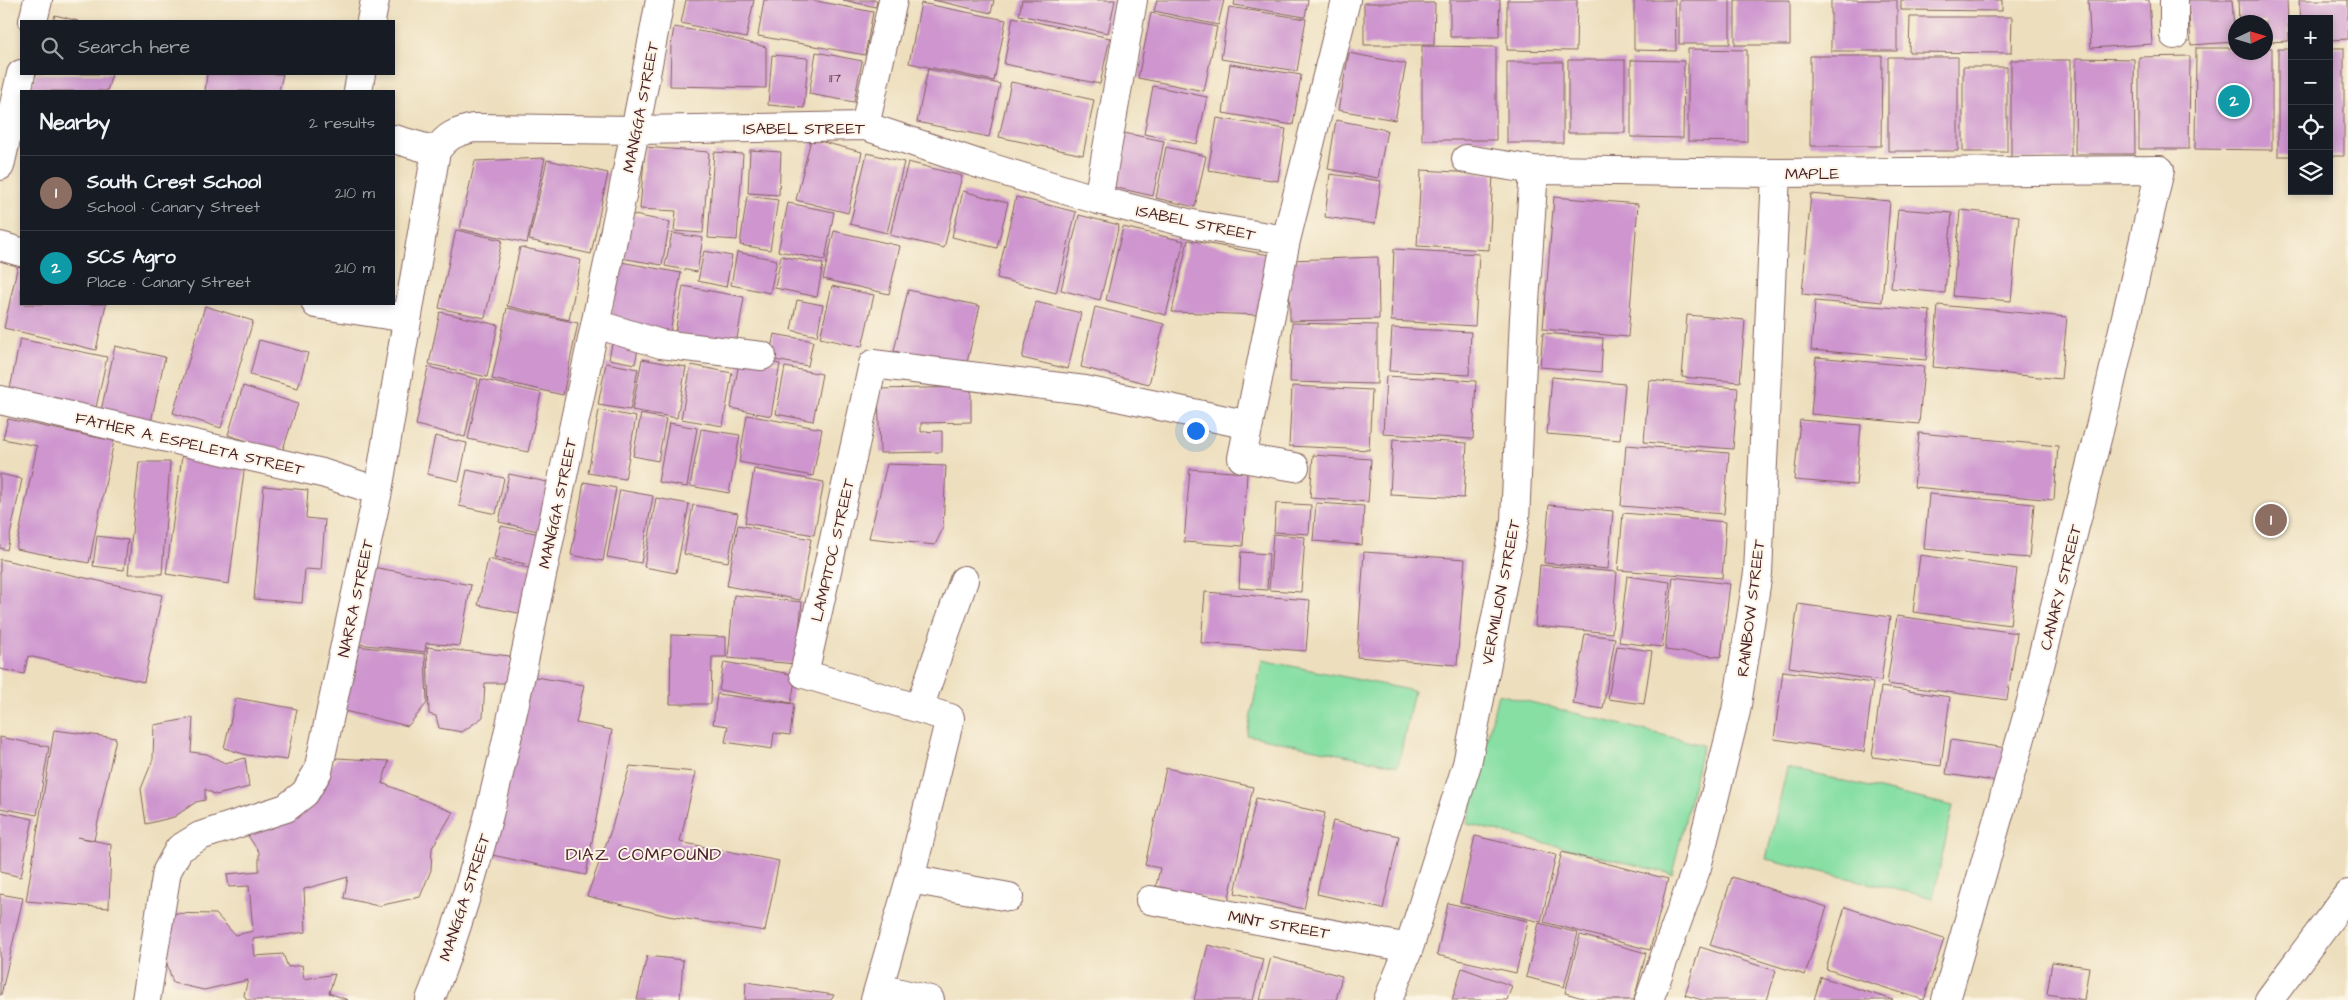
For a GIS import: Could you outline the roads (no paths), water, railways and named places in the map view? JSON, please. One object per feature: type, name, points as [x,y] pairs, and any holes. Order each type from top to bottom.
[{"type":"street","points":[[33,20],[38,0]]},
{"type":"street","points":[[371,20],[375,0]]},
{"type":"street","name":"MANGGA STREET","points":[[430,1000],[479,858],[512,722],[636,130],[660,0]]},
{"type":"street","points":[[865,126],[893,0]]},
{"type":"street","points":[[1098,200],[1134,0]]},
{"type":"street","points":[[1295,467],[1242,458],[1286,240],[1346,0]]},
{"type":"street","points":[[2174,0],[2174,35]]},
{"type":"street","points":[[0,166],[21,75]]},
{"type":"street","points":[[358,90],[361,75]]},
{"type":"street","name":"ISABEL STREET","points":[[436,151],[446,138],[473,128],[636,130],[865,126],[982,165],[1098,200],[1196,225],[1286,240]]},
{"type":"street","points":[[395,139],[436,151]]},
{"type":"street","name":"NARRA STREET","points":[[146,1000],[167,871],[179,850],[200,836],[286,808],[305,793],[318,771],[378,491],[436,151]]},
{"type":"street","name":"MAPLE","points":[[1466,159],[1534,170],[1776,173],[2160,170]]},
{"type":"street","name":"VERMILION STREET","points":[[1388,1000],[1409,948],[1467,764],[1515,521],[1524,317],[1534,170]]},
{"type":"street","name":"CANARY STREET","points":[[1946,1000],[2032,695],[2106,403],[2160,170]]},
{"type":"street","name":"RAINBOW STREET","points":[[1649,1000],[1697,866],[1736,711],[1756,583],[1776,173]]},
{"type":"street","points":[[0,246],[20,252]]},
{"type":"street","points":[[322,305],[407,318]]},
{"type":"street","points":[[596,324],[661,344],[762,356]]},
{"type":"street","name":"LAMPITOC STREET","points":[[877,994],[910,879],[950,718],[804,674],[873,364],[1085,390],[1249,425]]},
{"type":"street","name":"FATHER A. ESPELETA STREET","points":[[0,400],[322,473],[378,491]]},
{"type":"street","points":[[919,708],[964,580]]},
{"type":"street","points":[[910,879],[1009,897]]},
{"type":"street","name":"MINT STREET","points":[[1150,900],[1409,948]]},
{"type":"street","points":[[2269,1000],[2343,909]]},
{"type":"street","points":[[877,994],[930,1000]]},
{"type":"place","name":"SCS Agro","points":[[2234,101]]},
{"type":"place","name":"South Crest School","points":[[2271,520]]},
{"type":"district","name":"DIAZ COMPOUND","points":[[644,854]]}]
